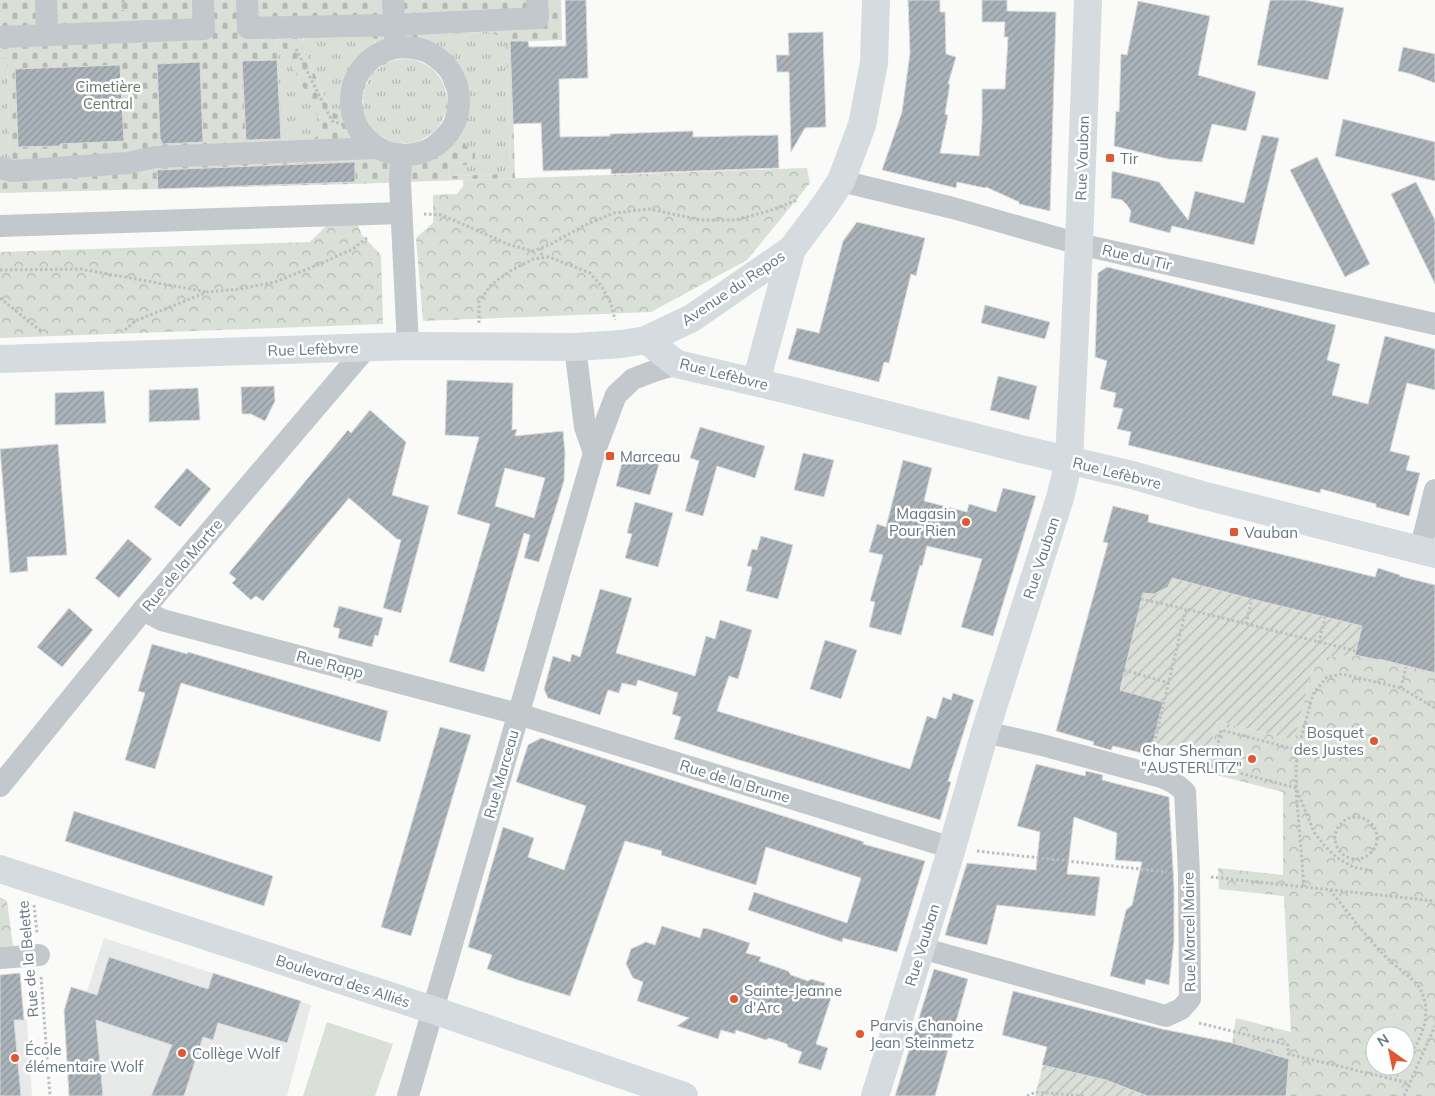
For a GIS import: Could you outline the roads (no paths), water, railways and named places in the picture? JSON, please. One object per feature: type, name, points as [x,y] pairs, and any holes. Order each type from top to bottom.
[{"type":"main road","name":"Avenue du Repos","points":[[634,342],[692,318],[792,249],[825,205],[841,181],[862,125],[874,63],[876,0]]},
{"type":"main road","name":"Rue Vauban","points":[[875,1096],[952,848],[985,732],[1060,498],[1069,461],[1088,0]]},
{"type":"main road","name":"Avenue du Repos","points":[[756,382],[792,249]]},
{"type":"main road","name":"Rue Lefèbvre","points":[[0,359],[408,346],[575,347],[634,342],[677,364],[1132,475],[1202,495],[1428,552]]},
{"type":"main road","name":"Boulevard des Alliés","points":[[0,869],[433,1010],[684,1096]]},
{"type":"street","points":[[46,0],[47,35]]},
{"type":"street","points":[[0,37],[204,29],[203,0]]},
{"type":"street","points":[[246,0],[248,28],[538,18],[537,0]]},
{"type":"street","points":[[393,0],[395,47]]},
{"type":"street","points":[[0,168],[12,171],[128,163],[154,157],[376,148],[401,156],[431,150],[453,128],[460,99],[449,67],[425,50],[395,47],[373,57],[356,78],[350,103],[358,129],[376,148]]},
{"type":"street","points":[[401,156],[401,213],[408,346]]},
{"type":"street","name":"Rue du Tir","points":[[841,181],[953,208],[1079,244],[1435,324]]},
{"type":"street","points":[[0,226],[401,213]]},
{"type":"street","name":"Rue de la Martre","points":[[0,786],[143,610],[367,347]]},
{"type":"street","points":[[575,347],[585,427],[594,453]]},
{"type":"street","name":"Rue Marceau","points":[[408,1096],[594,453],[616,396],[633,379],[654,370],[677,364]]},
{"type":"street","points":[[1428,552],[1435,490]]},
{"type":"street","name":"Rue Rapp","points":[[143,610],[162,620],[518,714]]},
{"type":"street","name":"Rue de la Brume","points":[[518,714],[952,848]]},
{"type":"street","name":"Rue Marcel Maire","points":[[921,948],[1166,1016],[1181,1009],[1190,1000],[1189,874],[1185,792],[1171,780],[1042,745],[985,732]]},
{"type":"street","points":[[0,958],[39,955]]},
{"type":"place","name":"Tir","points":[[1110,158]]},
{"type":"place","name":"Marceau","points":[[610,456]]},
{"type":"place","name":"Magasin Pour Rien","points":[[966,522]]},
{"type":"place","name":"Vauban","points":[[1234,532]]},
{"type":"place","name":"Bosquet des Justes","points":[[1374,741]]},
{"type":"place","name":"Char Sherman \"AUSTERLITZ\"","points":[[1252,759]]},
{"type":"place","name":"Sainte-Jeanne d'Arc","points":[[734,999]]},
{"type":"place","name":"Parvis Chanoine Jean Steinmetz","points":[[860,1034]]},
{"type":"place","name":"Collège Wolf","points":[[182,1053]]},
{"type":"place","name":"École élémentaire Wolf","points":[[15,1058]]},
{"type":"park label","name":"Cimetière Central","points":[[108,94]]}]
